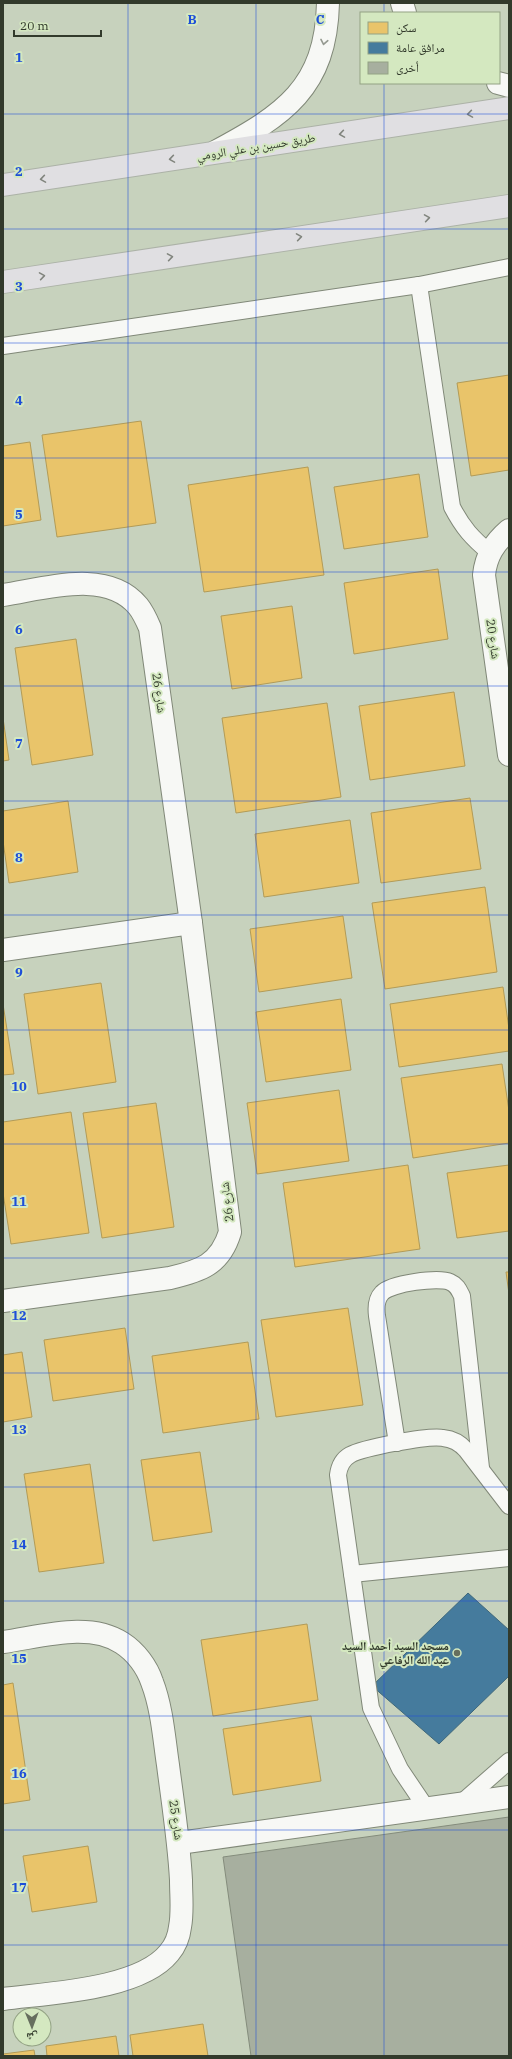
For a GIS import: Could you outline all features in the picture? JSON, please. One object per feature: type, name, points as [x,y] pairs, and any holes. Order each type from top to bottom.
[{"type":"highway","name":"طريق حسين بن علي الرومي","points":[[3,185],[509,108]]},
{"type":"highway","points":[[3,282],[509,206]]},
{"type":"street","points":[[212,153],[252,132],[270,120],[288,106],[303,89],[321,56],[325,39],[328,3]]},
{"type":"street","name":"شارع 20","points":[[509,530],[496,542],[485,565],[485,583],[509,755]]},
{"type":"street","name":"شارع 26","points":[[3,595],[78,584],[95,584],[120,591],[138,606],[145,618],[152,637],[230,1220],[230,1232],[226,1245],[220,1255],[200,1270],[170,1278],[3,1301]]},
{"type":"street","points":[[3,950],[191,924]]},
{"type":"street","name":"شارع 25","points":[[3,1642],[75,1632],[90,1632],[112,1637],[135,1653],[148,1673],[158,1706],[179,1843],[182,1910],[180,1928],[176,1943],[170,1953],[161,1961],[136,1975],[110,1983],[3,1999]]},
{"type":"street","points":[[179,1843],[509,1797]]},
{"type":"lane","points":[[3,346],[419,285],[509,267]]},
{"type":"lane","points":[[419,285],[452,507],[470,536],[490,552]]},
{"type":"lane","points":[[397,1443],[377,1316],[378,1298],[386,1289],[394,1286],[445,1280],[455,1285],[462,1296],[481,1468]]},
{"type":"lane","points":[[426,1808],[400,1769],[371,1708],[338,1475],[340,1466],[350,1455],[397,1443],[433,1437],[452,1440],[460,1444],[481,1468],[509,1506]]},
{"type":"lane","points":[[352,1574],[509,1558]]},
{"type":"lane","points":[[460,1804],[509,1761]]},
{"type":"building: سكن","points":[[509,375],[509,470],[471,476],[457,383]]},
{"type":"building: سكن","points":[[141,421],[156,523],[57,537],[42,435]]},
{"type":"building: سكن","points":[[30,442],[41,520],[3,526],[3,446]]},
{"type":"building: سكن","points":[[308,467],[324,575],[204,592],[188,485]]},
{"type":"building: سكن","points":[[419,474],[428,537],[344,549],[334,487]]},
{"type":"building: سكن","points":[[438,569],[448,639],[354,654],[344,583]]},
{"type":"building: سكن","points":[[292,606],[302,678],[232,689],[221,616]]},
{"type":"building: سكن","points":[[76,639],[93,755],[32,765],[15,648]]},
{"type":"building: سكن","points":[[454,692],[465,766],[370,780],[359,706]]},
{"type":"building: سكن","points":[[327,703],[341,797],[236,813],[222,718]]},
{"type":"building: سكن","points":[[3,718],[9,760],[3,761]]},
{"type":"building: سكن","points":[[470,798],[481,869],[381,883],[371,813]]},
{"type":"building: سكن","points":[[68,801],[78,872],[9,883],[3,841],[3,811]]},
{"type":"building: سكن","points":[[350,820],[359,883],[264,897],[255,834]]},
{"type":"building: سكن","points":[[485,887],[497,972],[385,989],[372,903]]},
{"type":"building: سكن","points":[[343,916],[352,978],[259,992],[250,929]]},
{"type":"building: سكن","points":[[101,983],[116,1082],[38,1094],[24,994]]},
{"type":"building: سكن","points":[[503,987],[509,1029],[509,1051],[399,1067],[390,1004]]},
{"type":"building: سكن","points":[[341,999],[351,1070],[266,1082],[256,1012]]},
{"type":"building: سكن","points":[[3,1004],[14,1074],[3,1075]]},
{"type":"building: سكن","points":[[502,1064],[509,1111],[509,1143],[413,1158],[401,1078]]},
{"type":"building: سكن","points":[[339,1090],[349,1161],[257,1174],[247,1103]]},
{"type":"building: سكن","points":[[156,1103],[174,1227],[102,1238],[83,1113]]},
{"type":"building: سكن","points":[[71,1112],[89,1233],[11,1244],[3,1193],[3,1122]]},
{"type":"building: سكن","points":[[408,1165],[420,1249],[295,1267],[283,1183]]},
{"type":"building: سكن","points":[[509,1165],[509,1231],[457,1238],[447,1173]]},
{"type":"building: سكن","points":[[506,1272],[509,1272],[509,1294]]},
{"type":"building: سكن","points":[[348,1308],[363,1405],[276,1417],[261,1320]]},
{"type":"building: سكن","points":[[125,1328],[134,1389],[53,1401],[44,1340]]},
{"type":"building: سكن","points":[[248,1342],[259,1419],[163,1433],[152,1356]]},
{"type":"building: سكن","points":[[22,1352],[32,1417],[3,1422],[3,1355]]},
{"type":"building: سكن","points":[[200,1452],[212,1532],[153,1541],[141,1460]]},
{"type":"building: سكن","points":[[90,1464],[104,1563],[39,1572],[24,1474]]},
{"type":"building: سكن","points":[[307,1624],[318,1700],[213,1716],[201,1640]]},
{"type":"building: سكن","points":[[13,1683],[30,1800],[3,1804],[3,1685]]},
{"type":"building: سكن","points":[[311,1716],[321,1781],[233,1795],[223,1729]]},
{"type":"building: سكن","points":[[88,1846],[97,1902],[32,1912],[23,1856]]},
{"type":"building: سكن","points":[[203,2024],[208,2056],[133,2056],[130,2035]]},
{"type":"building: سكن","points":[[116,2036],[119,2056],[47,2056],[46,2047],[52,2047],[52,2045]]},
{"type":"building: سكن","points":[[34,2050],[35,2056],[3,2056],[3,2054]]},
{"type":"building: مرافق عامة","name":"مسجد السيد أحمد السيد عبد الله الرفاعي","points":[[468,1593],[509,1630],[509,1676],[439,1744],[372,1686]]},
{"type":"building: أخرى","points":[[509,1817],[509,2056],[251,2056],[223,1857]]},
{"type":"place","name":"مسجد السيد أحمد السيد عبد الله الرفاعي","points":[[457,1653]]}]
